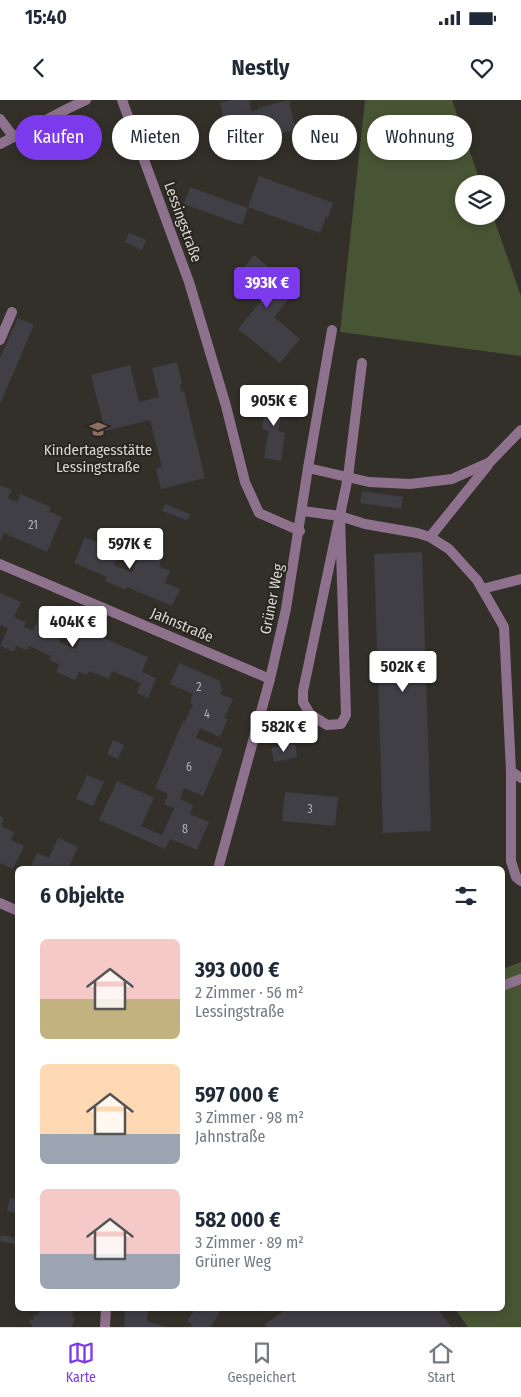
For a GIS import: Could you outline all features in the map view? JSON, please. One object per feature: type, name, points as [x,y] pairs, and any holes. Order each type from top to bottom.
[{"type":"street","points":[[0,144],[86,100]]},
{"type":"street","name":"Lessingstraße","points":[[122,100],[189,282],[226,406],[245,482],[259,513],[300,531]]},
{"type":"street","points":[[0,119],[13,136]]},
{"type":"street","points":[[0,340],[12,312]]},
{"type":"street","name":"Grüner Weg","points":[[219,866],[270,679],[286,609],[332,330]]},
{"type":"street","points":[[340,516],[346,715],[341,724],[327,725],[310,714],[303,702],[303,691],[348,477],[362,363]]},
{"type":"street","points":[[430,536],[490,462],[521,430]]},
{"type":"street","points":[[308,468],[369,482],[410,484],[452,479],[490,462]]},
{"type":"street","points":[[303,511],[340,516],[365,524],[430,536],[450,549],[477,580],[504,627],[511,771],[511,861],[516,877],[521,881]]},
{"type":"street","name":"Jahnstraße","points":[[0,564],[270,679]]},
{"type":"street","points":[[482,589],[521,579]]},
{"type":"street","points":[[511,771],[521,778]]},
{"type":"street","points":[[0,903],[15,910]]},
{"type":"street","points":[[505,985],[521,979]]},
{"type":"street","points":[[105,1327],[106,1311]]},
{"type":"green space","points":[[365,100],[452,100],[457,115],[367,115],[367,160],[472,160],[472,158],[478,175],[455,175],[455,225],[496,225],[521,296],[521,356],[340,332]]},
{"type":"green space","points":[[521,962],[521,1327],[468,1327],[456,1311],[505,1311],[505,968]]},
{"type":"building","points":[[232,100],[249,100],[251,111],[289,100],[292,115],[292,131],[282,133],[282,115],[223,115],[220,103]]},
{"type":"building","points":[[259,176],[333,203],[320,233],[248,207]]},
{"type":"building","points":[[190,187],[248,208],[242,225],[184,204]]},
{"type":"building","points":[[129,233],[146,240],[142,250],[125,242]]},
{"type":"building","points":[[254,255],[296,290],[274,317],[300,339],[280,363],[238,329],[261,301],[234,279]]},
{"type":"building","points":[[18,318],[34,325],[0,404],[0,358]]},
{"type":"building","points":[[177,362],[182,384],[180,384],[181,392],[184,391],[205,478],[161,489],[156,469],[162,467],[150,420],[105,431],[91,375],[130,365],[139,402],[159,397],[152,368]]},
{"type":"building","points":[[268,393],[285,396],[278,431],[285,433],[281,461],[264,458],[269,431],[262,429]]},
{"type":"building","points":[[0,485],[12,490],[8,498],[17,502],[20,494],[51,507],[49,511],[62,517],[47,552],[4,533],[0,541]]},
{"type":"building","points":[[362,491],[403,497],[401,509],[360,503]]},
{"type":"building","points":[[165,504],[190,514],[187,520],[162,511]]},
{"type":"building","points":[[85,537],[119,552],[114,565],[132,572],[144,543],[165,552],[159,566],[170,571],[165,583],[180,589],[172,606],[127,587],[125,590],[105,581],[107,577],[74,563]]},
{"type":"building","points":[[422,552],[431,831],[383,833],[374,554]]},
{"type":"building","points":[[0,593],[21,602],[14,617],[26,622],[24,627],[33,631],[42,611],[67,622],[59,642],[76,649],[82,633],[87,631],[148,657],[142,672],[156,678],[148,698],[137,693],[141,683],[112,671],[109,679],[89,671],[87,675],[79,672],[75,680],[56,672],[59,664],[49,660],[51,656],[29,646],[27,650],[16,646],[14,652],[0,646],[8,628],[0,625]]},
{"type":"building","points":[[179,663],[221,681],[222,690],[220,694],[233,699],[224,718],[228,719],[220,737],[200,728],[196,738],[223,749],[203,796],[184,788],[180,799],[193,805],[190,814],[209,822],[197,850],[170,839],[165,849],[99,820],[117,781],[154,798],[141,826],[162,835],[174,808],[164,804],[168,794],[155,788],[183,721],[185,722],[193,704],[190,703],[193,694],[170,684]]},
{"type":"building","points":[[113,740],[124,745],[118,759],[107,754]]},
{"type":"building","points":[[295,744],[297,757],[274,762],[271,748]]},
{"type":"building","points":[[87,775],[104,782],[93,806],[76,799]]},
{"type":"building","points":[[285,792],[338,797],[335,826],[282,821]]},
{"type":"building","points":[[0,816],[4,818],[1,826],[14,832],[11,840],[24,846],[13,869],[0,863]]},
{"type":"building","points":[[58,838],[78,847],[69,866],[31,866],[37,853],[49,858]]},
{"type":"building","points":[[10,1198],[15,1199],[15,1213],[7,1211]]},
{"type":"building","points":[[1,1235],[15,1237],[15,1244],[0,1241]]},
{"type":"building","points":[[39,1311],[74,1311],[72,1317],[75,1318],[72,1327],[32,1327],[32,1324],[29,1323],[30,1319],[33,1320],[34,1315],[38,1316]]},
{"type":"building","points":[[125,1311],[148,1311],[147,1321],[166,1327],[124,1327]]},
{"type":"building","points":[[194,1311],[221,1311],[210,1327],[190,1327],[192,1324],[187,1321]]},
{"type":"building","points":[[284,1311],[439,1311],[451,1327],[267,1327],[265,1324]]},
{"type":"place","name":"Kindertagesstätte Lessingstraße","points":[[98,429]]}]
